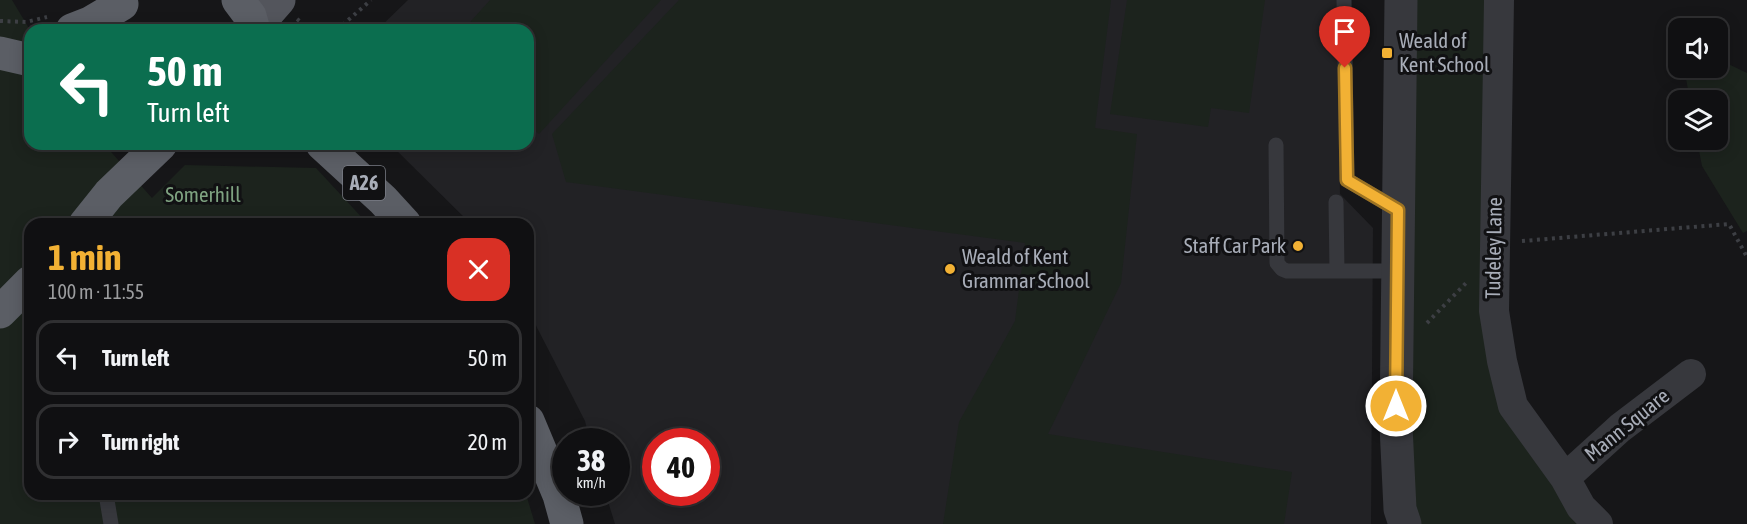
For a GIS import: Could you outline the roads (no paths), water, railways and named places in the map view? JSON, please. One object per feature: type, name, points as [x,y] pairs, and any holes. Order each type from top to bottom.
[{"type":"highway","points":[[238,0],[253,24]]},
{"type":"highway","points":[[61,23],[90,23],[119,11]]},
{"type":"highway","points":[[0,42],[24,41]]},
{"type":"highway","points":[[0,52],[24,58]]},
{"type":"highway","points":[[93,215],[126,162],[128,150]]},
{"type":"highway","points":[[93,215],[155,150]]},
{"type":"highway","name":"A26","points":[[329,150],[400,218]]},
{"type":"highway","points":[[0,312],[24,288]]},
{"type":"highway","points":[[534,435],[559,495],[567,524]]},
{"type":"main road","points":[[260,24],[279,0]]},
{"type":"street","points":[[1401,0],[1396,426],[1400,509],[1405,524]]},
{"type":"street","name":"Tudeley Lane","points":[[1499,0],[1494,311],[1502,361],[1513,406],[1565,478],[1581,507],[1598,524]]},
{"type":"street","name":"Mann Square","points":[[1565,478],[1620,428],[1690,374]]},
{"type":"lane","points":[[1344,0],[1347,180],[1398,210]]},
{"type":"lane","points":[[1276,145],[1277,263],[1282,269],[1287,271],[1397,271]]},
{"type":"lane","points":[[1336,202],[1337,271]]},
{"type":"lane","points":[[107,500],[111,524]]},
{"type":"place","name":"Weald of Kent School","points":[[1387,53]]},
{"type":"place","name":"Staff Car Park","points":[[1298,246]]},
{"type":"place","name":"Weald of Kent Grammar School","points":[[950,269]]},
{"type":"park label","name":"Somerhill","points":[[203,195]]}]
